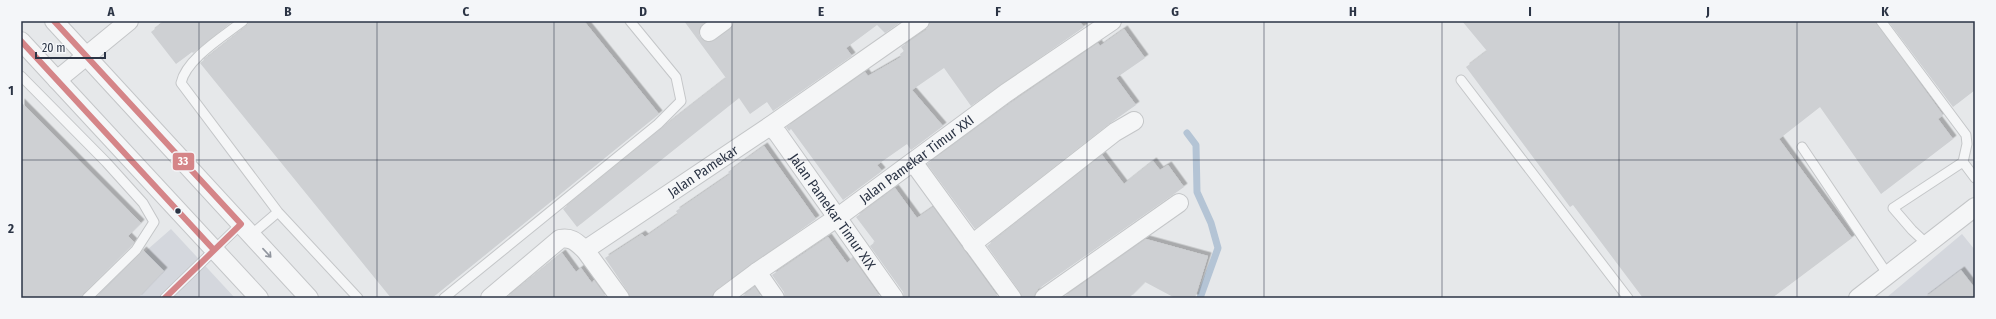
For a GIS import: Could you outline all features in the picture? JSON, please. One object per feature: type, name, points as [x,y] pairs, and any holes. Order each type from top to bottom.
[{"type":"street","points":[[54,21],[309,298]]},
{"type":"street","points":[[709,32],[724,21]]},
{"type":"street","name":"Jalan Pamekar","points":[[585,250],[770,126],[920,21]]},
{"type":"street","name":"Jalan Pamekar Timur XXI","points":[[722,298],[757,272],[838,217],[1006,93],[1112,21]]},
{"type":"street","points":[[57,80],[123,23]]},
{"type":"street","points":[[21,41],[259,298]]},
{"type":"street","points":[[972,244],[1111,135],[1134,121]]},
{"type":"street","name":"Jalan Pamekar Timur XIX","points":[[770,126],[778,134],[838,217],[894,298]]},
{"type":"street","points":[[913,162],[1012,298]]},
{"type":"street","points":[[1044,298],[1179,203]]},
{"type":"street","points":[[1858,298],[1975,207]]},
{"type":"street","points":[[490,298],[560,239],[568,238],[575,240],[585,250],[620,298]]},
{"type":"street","points":[[757,272],[775,298]]},
{"type":"lane","points":[[243,21],[189,64],[183,75],[181,83],[278,212],[358,298]]},
{"type":"lane","points":[[444,298],[658,124],[681,101],[676,77],[630,21]]},
{"type":"lane","points":[[1881,21],[1966,135],[1967,144],[1963,162],[1893,208],[1912,230],[1928,245]]},
{"type":"lane","points":[[21,76],[106,162],[143,203],[154,222],[136,250],[87,298]]},
{"type":"lane","points":[[1461,80],[1628,298]]},
{"type":"lane","points":[[1802,147],[1888,275]]},
{"type":"lane","points":[[1963,162],[1975,178]]},
{"type":"lane","points":[[165,298],[214,250],[278,212]]},
{"type":"shaded area","points":[[171,229],[235,298],[92,298]]},
{"type":"shaded area","points":[[1962,234],[1975,250],[1975,298],[1886,298]]},
{"type":"building","points":[[165,21],[233,21],[193,53],[192,52],[176,64],[151,32]]},
{"type":"building","points":[[249,21],[584,21],[659,114],[432,298],[391,298],[200,63],[247,26]]},
{"type":"building","points":[[684,21],[706,21],[700,27],[699,34],[701,38],[710,42],[730,29],[734,21],[902,21],[885,33],[877,25],[846,48],[852,56],[773,111],[767,102],[750,114],[739,98],[577,227],[563,209],[726,78]]},
{"type":"building","points":[[930,21],[1079,21],[1084,27],[971,106],[944,68],[912,90],[943,126],[911,150],[907,144],[877,165],[882,171],[843,200],[791,129],[789,131],[786,127],[865,72],[868,76],[901,57],[900,54],[904,51],[901,47],[926,30]]},
{"type":"building","points":[[1462,21],[1875,21],[1943,115],[1938,119],[1953,139],[1881,194],[1820,107],[1779,139],[1852,238],[1772,298],[1643,298],[1573,205],[1570,207],[1466,67],[1487,51]]},
{"type":"building","points":[[1888,21],[1975,21],[1975,90],[1953,107]]},
{"type":"building","points":[[1124,29],[1145,58],[1116,78],[1136,105],[1109,124],[975,229],[927,164],[1012,102],[1098,43],[1100,46]]},
{"type":"building","points":[[21,102],[141,223],[128,236],[134,242],[131,246],[83,294],[81,298],[21,298]]},
{"type":"building","points":[[764,146],[816,219],[716,290],[712,298],[630,298],[628,292],[605,258],[642,234],[645,237],[678,214],[676,211],[730,174],[728,172]]},
{"type":"building","points":[[1102,155],[1124,184],[1153,161],[1160,170],[1168,165],[1184,187],[1038,289],[1034,298],[1022,298],[1020,292],[987,246]]},
{"type":"building","points":[[895,188],[917,218],[933,207],[999,298],[904,298],[903,292],[870,246],[875,242],[856,217]]},
{"type":"building","points":[[828,237],[847,263],[853,258],[881,298],[785,298],[784,292],[772,275]]},
{"type":"building","points":[[1146,239],[1208,256],[1195,298],[1175,298],[1145,282],[1129,298],[1062,298]]},
{"type":"building","points":[[143,250],[164,271],[138,298],[96,298]]},
{"type":"building","points":[[562,253],[576,272],[581,268],[592,283],[594,280],[607,298],[506,298]]},
{"type":"building","points":[[1961,270],[1975,288],[1975,298],[1924,298]]},
{"type":"building","points":[[755,287],[762,298],[740,298]]},
{"type":"waterway","points":[[1187,133],[1196,145],[1197,192],[1211,223],[1218,248],[1200,298]]},
{"type":"transit line","name":"33","points":[[54,21],[241,224],[165,298]]},
{"type":"transit line","name":"33","points":[[21,41],[214,250]]}]
